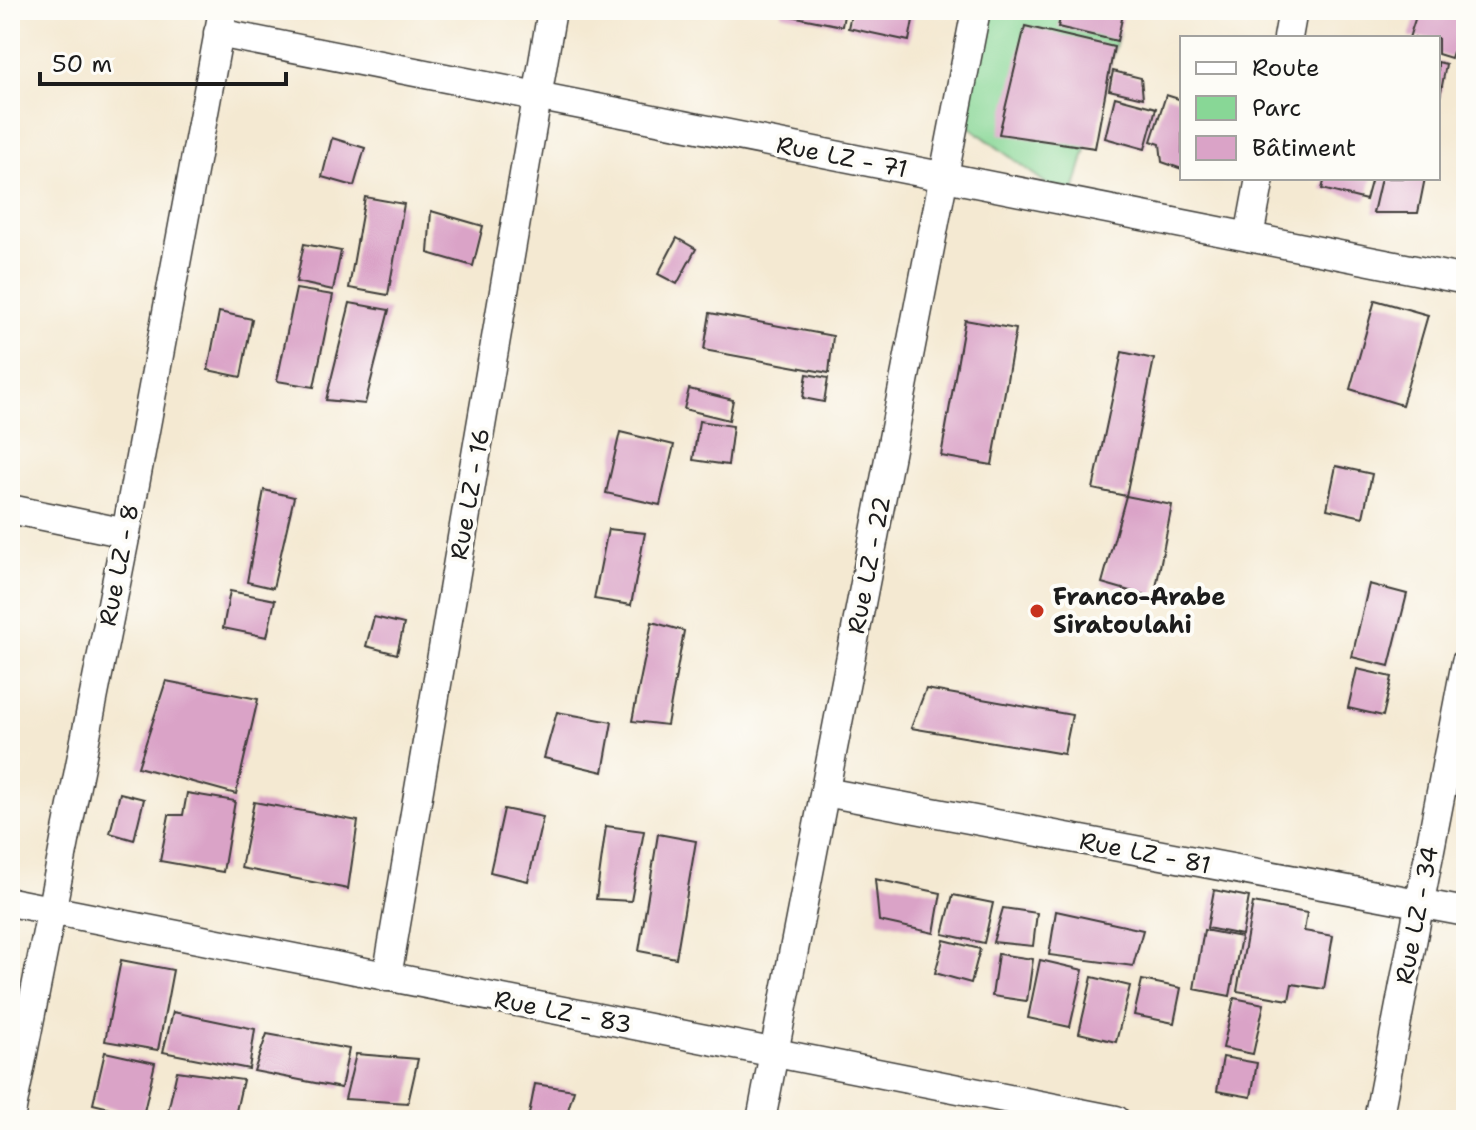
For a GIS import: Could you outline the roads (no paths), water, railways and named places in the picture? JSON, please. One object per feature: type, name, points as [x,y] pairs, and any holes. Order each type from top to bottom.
[{"type":"street","name":"Rue LZ - 16","points":[[387,977],[552,10]]},
{"type":"street","name":"Rue LZ - 22","points":[[761,1120],[976,10]]},
{"type":"street","points":[[1288,36],[1293,10]]},
{"type":"street","name":"Rue LZ - 71","points":[[220,21],[537,96],[1466,280]]},
{"type":"street","name":"Rue LZ - 8","points":[[10,1119],[126,533],[220,21]]},
{"type":"street","points":[[1249,237],[1260,180]]},
{"type":"street","points":[[10,509],[126,533]]},
{"type":"street","name":"Rue LZ - 34","points":[[1378,1120],[1466,662]]},
{"type":"street","name":"Rue LZ - 81","points":[[825,792],[1466,912]]},
{"type":"street","name":"Rue LZ - 83","points":[[10,902],[1067,1115],[1116,1120]]},
{"type":"place","name":"Franco-Arabe Siratoulahi","points":[[1037,611]]}]
